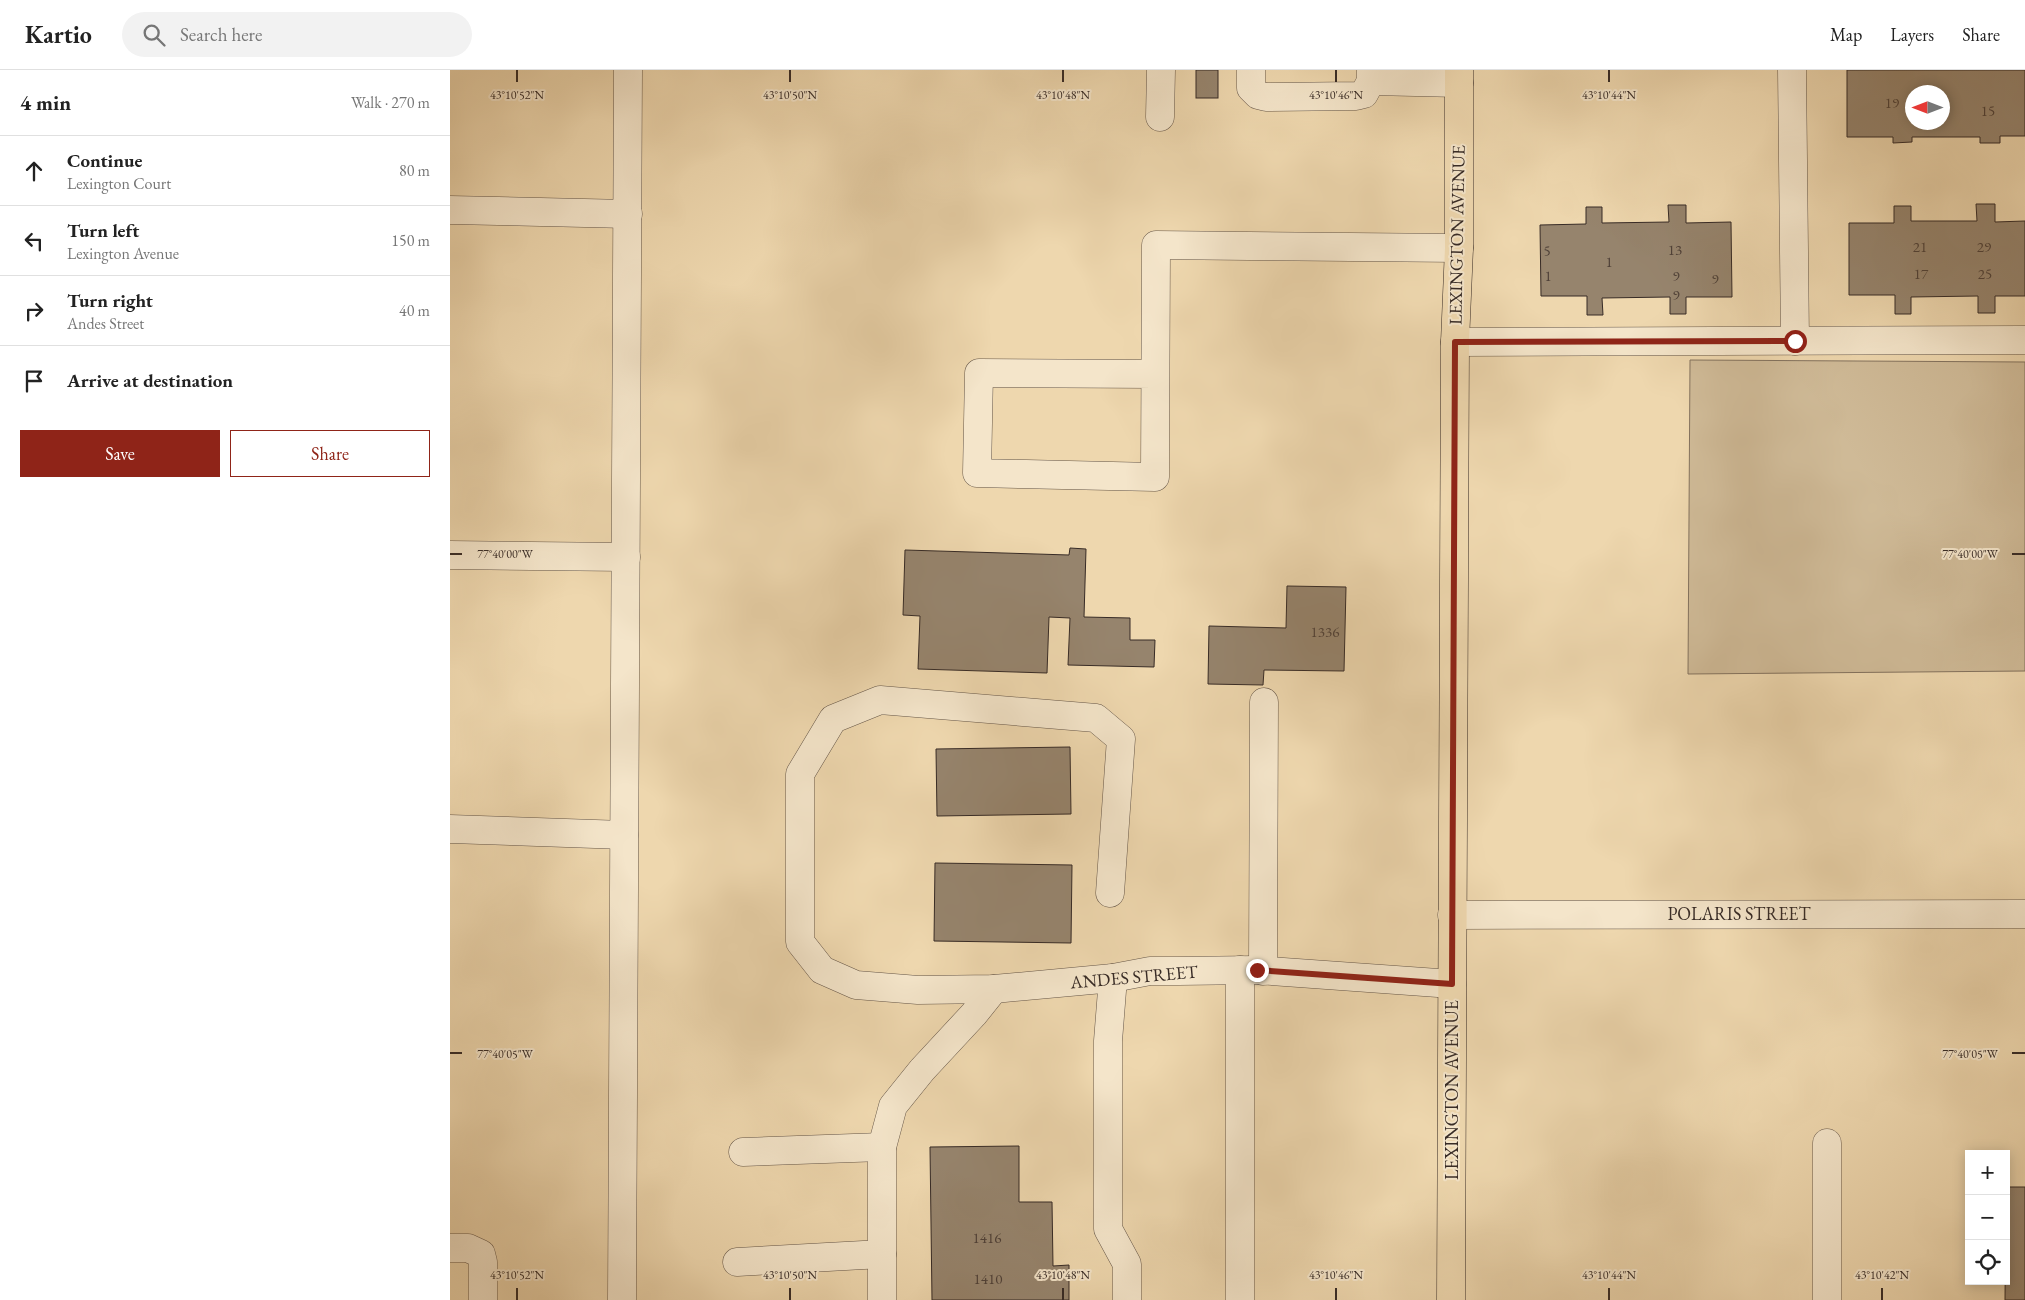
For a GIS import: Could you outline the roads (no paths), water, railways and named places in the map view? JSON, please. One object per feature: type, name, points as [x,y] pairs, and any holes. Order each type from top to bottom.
[{"type":"main road","name":"LEXINGTON AVENUE","points":[[1451,1300],[1455,342],[1459,248],[1459,77]]},
{"type":"street","points":[[622,1300],[628,70]]},
{"type":"street","points":[[1160,116],[1161,70]]},
{"type":"street","points":[[1251,70],[1251,88],[1258,95],[1266,98],[1356,96],[1364,94],[1371,76],[1459,77]]},
{"type":"street","points":[[1792,70],[1795,341]]},
{"type":"street","points":[[450,210],[628,214]]},
{"type":"street","points":[[1155,374],[979,373],[977,473],[1155,477],[1156,245],[1459,248]]},
{"type":"street","points":[[1455,342],[2025,340]]},
{"type":"street","points":[[450,555],[626,557]]},
{"type":"street","name":"ANDES STREET","points":[[1110,892],[1121,739],[1096,718],[880,700],[833,719],[800,774],[800,942],[822,970],[856,985],[918,990],[994,989],[1113,978],[1150,971],[1251,970],[1452,984]]},
{"type":"street","points":[[1240,1300],[1251,970],[1264,702]]},
{"type":"street","points":[[450,829],[624,835]]},
{"type":"street","name":"POLARIS STREET","points":[[1452,915],[2025,914]]},
{"type":"street","points":[[1113,978],[1108,1042],[1108,1229],[1127,1264],[1127,1300]]},
{"type":"street","points":[[882,1300],[882,1147],[893,1106],[922,1070],[974,1014],[994,989]]},
{"type":"street","points":[[1827,1143],[1827,1300]]},
{"type":"street","points":[[743,1152],[882,1147]]},
{"type":"street","points":[[450,1248],[468,1248],[481,1254],[483,1262],[483,1300]]},
{"type":"street","points":[[737,1262],[882,1254]]}]
